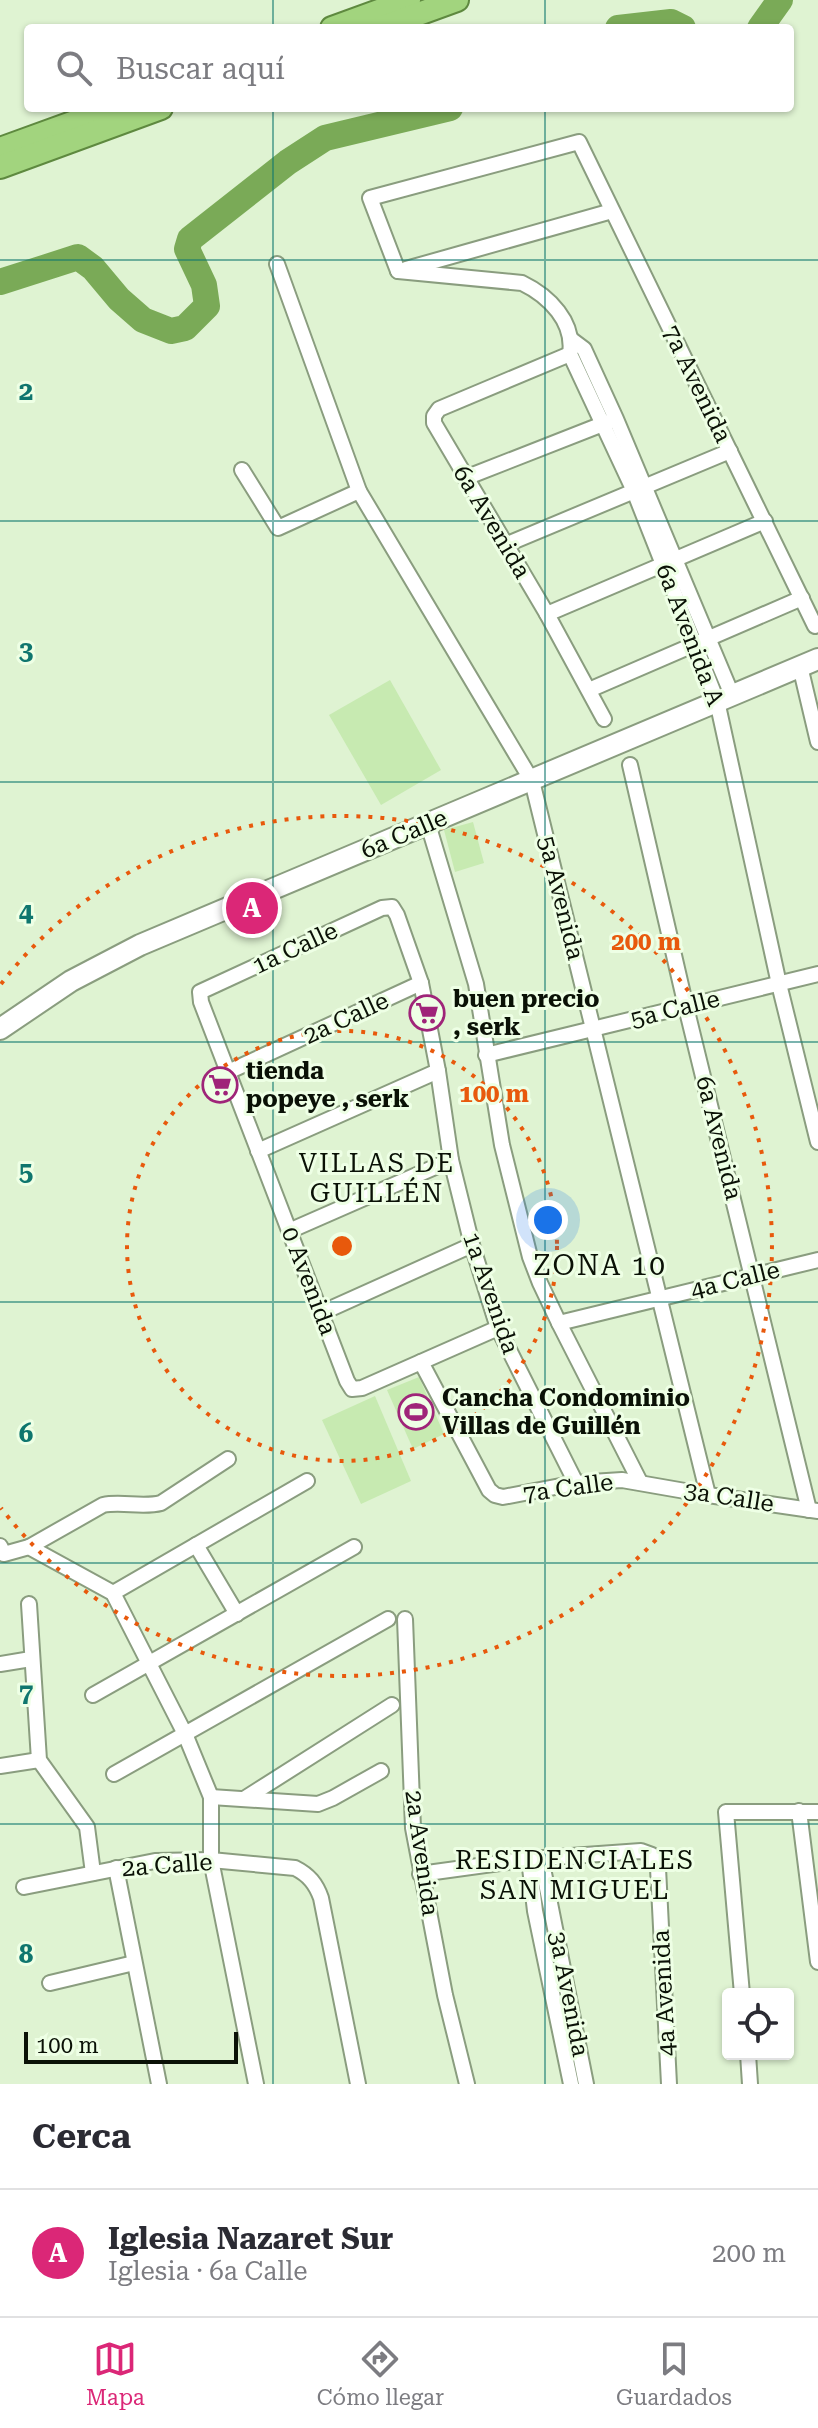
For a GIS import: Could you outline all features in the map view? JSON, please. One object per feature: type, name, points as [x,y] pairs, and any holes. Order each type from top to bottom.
[{"type":"highway","points":[[343,24],[409,0]]},
{"type":"highway","points":[[391,24],[457,0]]},
{"type":"highway","points":[[0,149],[102,112]]},
{"type":"highway","points":[[0,167],[150,112]]},
{"type":"main road","name":"6a Calle","points":[[0,1029],[71,981],[140,945],[809,662]]},
{"type":"street","name":"7a Avenida","points":[[398,271],[370,198],[579,142],[815,626]]},
{"type":"street","points":[[398,271],[612,211]]},
{"type":"street","name":"5a Avenida","points":[[277,264],[359,491],[532,781],[708,1495]]},
{"type":"street","name":"6a Avenida A","points":[[398,271],[522,283],[550,300],[559,313],[610,421],[725,698],[779,984],[818,1142]]},
{"type":"street","name":"6a Avenida","points":[[575,348],[439,409],[434,423],[547,614],[604,719]]},
{"type":"street","points":[[465,478],[610,421]]},
{"type":"street","points":[[505,545],[730,451]]},
{"type":"street","points":[[242,470],[278,528],[359,491]]},
{"type":"street","points":[[547,614],[765,521]]},
{"type":"street","points":[[589,690],[802,598]]},
{"type":"street","points":[[809,662],[818,742]]},
{"type":"street","name":"6a Avenida","points":[[630,765],[686,1007],[814,1510]]},
{"type":"street","points":[[428,824],[476,984],[502,1145],[530,1257],[559,1323],[640,1482]]},
{"type":"street","name":"1a Avenida","points":[[392,907],[421,983],[451,1160],[472,1245],[498,1328],[576,1483]]},
{"type":"street","name":"1a Calle","points":[[200,992],[382,908],[392,907]]},
{"type":"street","name":"5a Calle","points":[[486,1055],[818,974]]},
{"type":"street","name":"2a Calle","points":[[228,1072],[421,983]]},
{"type":"street","name":"0 Avenida","points":[[200,992],[201,1002],[347,1381],[352,1389],[362,1388],[421,1362]]},
{"type":"street","points":[[258,1151],[438,1071]]},
{"type":"street","points":[[289,1231],[451,1160]]},
{"type":"street","points":[[321,1313],[472,1245]]},
{"type":"street","name":"4a Calle","points":[[559,1323],[818,1260]]},
{"type":"street","points":[[421,1362],[498,1328]]},
{"type":"street","name":"7a Calle","points":[[421,1362],[489,1490],[495,1495],[503,1497],[576,1483],[640,1482]]},
{"type":"street","points":[[0,1546],[4,1554],[29,1547],[103,1505],[161,1503],[228,1459]]},
{"type":"street","points":[[113,1593],[307,1481]]},
{"type":"street","name":"3a Calle","points":[[640,1482],[814,1510]]},
{"type":"street","points":[[196,1545],[237,1614]]},
{"type":"street","points":[[29,1547],[113,1593],[185,1734],[211,1797],[211,1860],[256,2084]]},
{"type":"street","points":[[93,1695],[354,1547]]},
{"type":"street","points":[[29,1604],[39,1760],[87,1827],[93,1873]]},
{"type":"street","points":[[114,1774],[388,1619]]},
{"type":"street","name":"2a Avenida","points":[[405,1619],[413,1828],[445,1995],[467,2084]]},
{"type":"street","points":[[0,1664],[31,1659]]},
{"type":"street","points":[[243,1799],[392,1705]]},
{"type":"street","points":[[0,1766],[39,1760]]},
{"type":"street","points":[[211,1797],[318,1804],[381,1771]]},
{"type":"street","points":[[741,1988],[726,1812],[817,1810]]},
{"type":"street","points":[[799,1811],[818,1962]]},
{"type":"street","name":"4a Avenida","points":[[535,1858],[641,1851],[652,1855],[658,1868],[669,2084]]},
{"type":"street","points":[[420,1874],[535,1858]]},
{"type":"street","name":"3a Avenida","points":[[535,1858],[571,2005],[586,2084]]},
{"type":"street","name":"3a Avenida","points":[[535,1858],[535,1911],[571,2084]]},
{"type":"street","name":"2a Calle","points":[[24,1887],[155,1861],[211,1860],[295,1868],[309,1876],[321,1898],[358,2084]]},
{"type":"street","points":[[116,1868],[159,2084]]},
{"type":"street","points":[[50,1983],[134,1963]]},
{"type":"street","points":[[554,2008],[571,2005]]},
{"type":"street","points":[[748,2060],[750,2084]]},
{"type":"green space","points":[[390,680],[441,770],[381,805],[329,715]]},
{"type":"green space","points":[[473,822],[484,863],[455,872],[444,830]]},
{"type":"green space","name":"Cancha Condominio Villas de Guillén","points":[[419,1377],[444,1434],[413,1449],[387,1390]]},
{"type":"green space","points":[[375,1396],[411,1481],[361,1504],[322,1420]]},
{"type":"waterway","points":[[763,24],[780,0]]},
{"type":"waterway","points":[[653,24],[675,24]]},
{"type":"waterway","points":[[0,282],[78,257],[93,268],[119,299],[143,320],[171,331],[185,328],[207,306],[204,285],[187,249],[190,239],[288,162],[325,138],[433,112]]},
{"type":"place","name":"Iglesia Nazaret Sur","points":[[252,908]]},
{"type":"place","name":"buen precio , serk","points":[[427,1013]]},
{"type":"place","name":"tienda popeye , serk","points":[[220,1085]]},
{"type":"place","name":"Cancha Condominio Villas de Guillén","points":[[416,1412]]},
{"type":"district","name":"VILLAS DE GUILLÉN","points":[[377,1178]]},
{"type":"district","name":"ZONA 10","points":[[600,1265]]},
{"type":"district","name":"RESIDENCIALES SAN MIGUEL","points":[[575,1875]]}]
